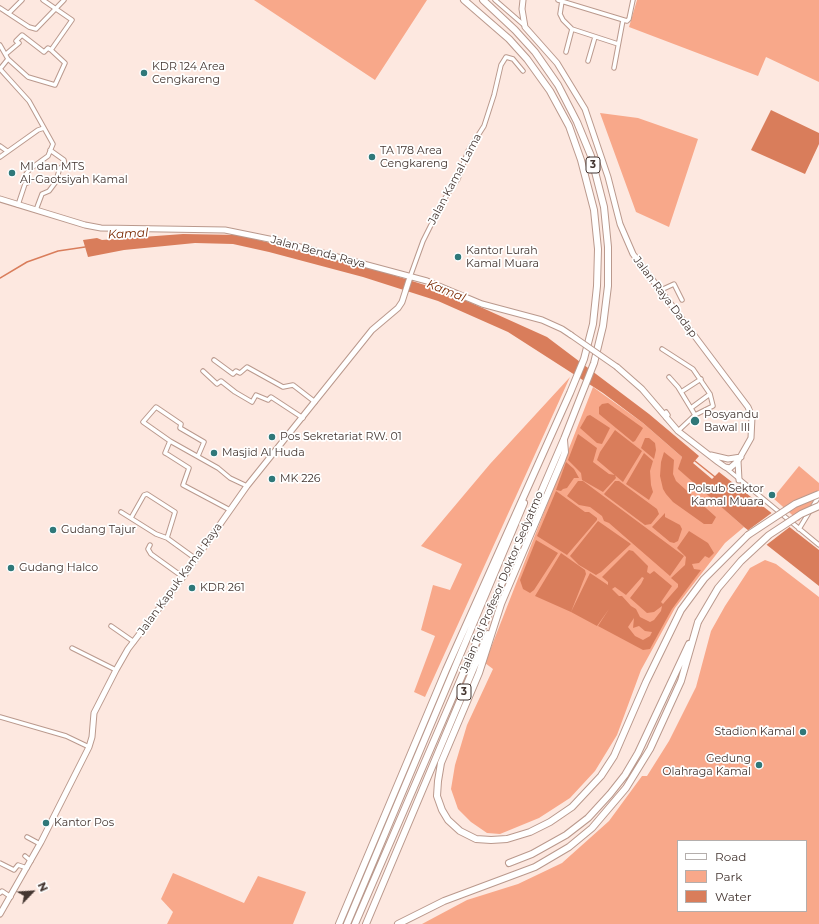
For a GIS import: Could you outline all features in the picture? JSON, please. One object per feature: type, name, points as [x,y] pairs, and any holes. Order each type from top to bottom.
[{"type":"highway","name":"Jalan Tol Profesor Doktor Sedyatmo","points":[[339,924],[503,540],[570,393],[584,359],[593,324],[597,286],[598,249],[594,210],[581,160],[569,126],[550,91],[527,59],[509,39],[464,0]]},
{"type":"highway","name":"Jalan Tol Profesor Doktor Sedyatmo","points":[[355,924],[564,439],[594,363],[603,326],[608,286],[608,247],[604,207],[591,156],[577,122],[558,86],[535,52],[484,0]]},
{"type":"highway","name":"Jalan Tol Profesor Doktor Sedyatmo","points":[[366,924],[562,460],[565,452],[564,439]]},
{"type":"highway","name":"Jalan Tol Profesor Doktor Sedyatmo","points":[[347,924],[513,533],[536,469]]},
{"type":"highway","points":[[502,600],[479,673],[441,763],[438,781],[438,796],[442,810],[448,820],[460,831],[476,839],[507,839],[530,832],[550,822],[572,807],[601,776],[614,756],[646,682],[681,610],[704,579],[748,536],[796,504],[819,495]]},
{"type":"highway","points":[[508,863],[532,854],[566,835],[588,818],[618,785],[644,742],[698,622],[718,588],[741,561],[769,535],[801,514],[819,506]]},
{"type":"highway","points":[[398,924],[444,900],[535,867],[569,847],[592,828],[626,788],[650,749],[681,682],[698,622]]},
{"type":"main road","points":[[522,0],[525,27]]},
{"type":"main road","name":"Jalan Raya Dadap","points":[[525,27],[557,63],[585,109],[608,177],[620,224],[628,243],[641,266],[661,290],[748,407],[752,417],[753,426],[751,438],[739,459]]},
{"type":"main road","name":"Jalan Benda Raya","points":[[0,200],[85,225],[101,228],[234,230],[452,290],[482,304],[542,320],[562,329],[617,367],[642,389],[666,418]]},
{"type":"main road","name":"Jalan Kapuk Kamal Raya","points":[[0,914],[31,861],[89,747],[92,737],[94,713],[116,670],[134,642],[183,577],[247,486],[372,330],[398,308],[410,279]]},
{"type":"main road","points":[[666,418],[678,431],[725,467],[732,467],[739,459]]},
{"type":"main road","points":[[708,454],[728,459],[739,459]]},
{"type":"main road","points":[[739,459],[740,480]]},
{"type":"street","points":[[9,13],[22,0]]},
{"type":"street","points":[[43,0],[72,20],[66,31],[51,50]]},
{"type":"street","points":[[0,8],[29,27],[36,29],[64,0]]},
{"type":"street","points":[[495,0],[525,27]]},
{"type":"street","points":[[618,44],[572,29],[563,20],[560,14],[560,0],[627,21],[629,19],[633,0]]},
{"type":"street","points":[[614,68],[623,20]]},
{"type":"street","points":[[6,54],[19,43],[16,41],[29,27]]},
{"type":"street","points":[[566,52],[572,29]]},
{"type":"street","points":[[0,45],[8,59],[28,77],[56,85],[65,63],[48,48],[44,52],[22,35]]},
{"type":"street","points":[[588,61],[595,37]]},
{"type":"street","name":"Jalan Kamal Lama","points":[[410,279],[423,240],[458,179],[468,151],[484,126],[494,95],[501,65],[506,57],[513,59],[523,71]]},
{"type":"street","points":[[8,59],[0,69],[28,101],[53,144],[48,156],[30,169],[26,174],[29,182],[25,184],[18,205]]},
{"type":"street","points":[[0,157],[44,128]]},
{"type":"street","points":[[0,146],[7,151]]},
{"type":"street","points":[[36,210],[42,194],[49,191],[55,183],[60,168],[65,165],[64,160],[50,150]]},
{"type":"street","points":[[661,290],[674,284],[682,300]]},
{"type":"street","points":[[662,349],[693,369],[710,394],[713,406],[693,417],[678,431]]},
{"type":"street","points":[[214,360],[233,374],[236,371],[240,373],[247,367],[283,387],[293,386],[315,402]]},
{"type":"street","points":[[203,371],[217,384],[221,381],[235,392],[252,402],[256,395],[268,400],[271,397],[303,418]]},
{"type":"street","points":[[669,377],[691,408],[693,417]]},
{"type":"street","points":[[681,392],[701,379]]},
{"type":"street","points":[[691,408],[710,394]]},
{"type":"street","points":[[198,456],[204,442],[180,428],[181,424],[156,407],[143,422],[170,441],[218,468],[230,478],[247,486]]},
{"type":"street","points":[[666,412],[668,415],[666,418]]},
{"type":"street","points":[[170,441],[166,452],[189,468],[183,485],[230,510]]},
{"type":"street","points":[[725,467],[819,545]]},
{"type":"street","points":[[131,518],[144,495],[147,494],[175,512],[167,538]]},
{"type":"street","points":[[799,529],[819,495]]},
{"type":"street","points":[[121,512],[156,534],[167,538],[196,559]]},
{"type":"street","points":[[150,545],[148,549],[151,554],[183,577]]},
{"type":"street","points":[[111,626],[134,642]]},
{"type":"street","points":[[72,648],[116,670]]},
{"type":"street","points":[[0,717],[66,736],[89,747]]},
{"type":"street","points":[[27,837],[40,844]]},
{"type":"street","points":[[25,856],[31,861]]},
{"type":"street","points":[[0,863],[14,870],[18,864],[27,868]]},
{"type":"street","points":[[0,893],[2,891],[11,897]]},
{"type":"green space","points":[[254,0],[427,0],[375,80]]},
{"type":"green space","points":[[637,0],[819,0],[819,82],[766,57],[758,76],[629,27]]},
{"type":"green space","points":[[600,113],[638,118],[698,139],[669,227],[636,212]]},
{"type":"green space","points":[[570,377],[425,697],[414,692],[435,636],[421,630],[433,585],[450,590],[462,564],[421,546],[490,464]]},
{"type":"green space","points":[[593,387],[643,423],[682,457],[679,469],[744,527],[725,543],[675,608],[641,670],[617,735],[595,771],[570,798],[539,818],[500,834],[487,833],[471,822],[458,809],[451,789],[455,765],[467,725],[493,669],[485,663]]},
{"type":"green space","points":[[799,466],[819,483],[819,493],[799,521],[773,498]]},
{"type":"green space","points":[[765,560],[776,564],[819,597],[819,924],[422,924],[467,900],[518,884],[562,863],[609,821],[642,776],[647,776],[669,741],[696,687],[711,631],[725,606],[750,568]]},
{"type":"green space","points":[[173,873],[244,903],[258,876],[306,892],[293,924],[167,924],[173,912],[161,899]]},
{"type":"water","points":[[771,110],[819,133],[819,144],[805,174],[751,150]]},
{"type":"water","points":[[183,234],[239,235],[377,270],[447,292],[547,337],[649,414],[699,456],[693,463],[712,479],[719,472],[819,550],[819,586],[744,527],[678,469],[682,457],[643,423],[603,393],[508,332],[438,301],[363,277],[233,244],[195,243],[124,250],[88,257],[83,240]]},
{"type":"water","points":[[608,403],[643,428],[635,441],[633,442],[599,414],[599,407],[602,404]]},
{"type":"water","points":[[590,415],[610,428],[602,444],[597,443],[580,428],[587,416]]},
{"type":"water","points":[[615,430],[642,451],[623,482],[597,460],[600,452]]},
{"type":"water","points":[[578,434],[597,448],[593,462],[609,474],[615,475],[616,478],[603,492],[582,480],[581,473],[568,460]]},
{"type":"water","points":[[645,438],[649,438],[655,443],[656,450],[654,459],[641,448]]},
{"type":"water","points":[[664,452],[674,460],[673,474],[676,481],[716,517],[712,524],[704,524],[673,502],[666,494],[663,489],[660,476],[661,462]]},
{"type":"water","points":[[644,453],[653,461],[650,471],[653,492],[649,500],[626,484]]},
{"type":"water","points":[[566,462],[574,469],[579,478],[574,478],[567,488],[561,491],[556,490]]},
{"type":"water","points":[[578,481],[583,481],[684,556],[670,576],[609,523],[604,521],[602,516],[590,507],[579,505],[567,496]]},
{"type":"water","points":[[615,481],[619,481],[657,509],[659,514],[651,524],[645,525],[604,494]]},
{"type":"water","points":[[556,491],[585,512],[589,512],[597,518],[597,520],[567,555],[537,536]]},
{"type":"water","points":[[665,513],[665,517],[680,525],[682,529],[678,541],[674,543],[670,542],[652,527]]},
{"type":"water","points":[[598,521],[631,544],[596,575],[579,565],[570,556]]},
{"type":"water","points":[[689,531],[708,543],[714,553],[709,558],[705,556],[699,563],[692,564],[694,569],[701,570],[672,609],[650,649],[643,650],[598,626],[609,609],[597,626],[571,612],[590,573],[608,585],[608,582],[602,577],[629,550],[633,551],[648,566],[647,572],[650,574],[654,571],[672,586],[661,602],[663,604],[678,587],[678,584],[671,578],[685,565],[686,557],[677,548]],"holes":[[[642,577],[644,578],[641,584],[630,598],[647,613],[654,612],[662,606],[661,611],[654,620],[650,622],[640,617],[636,609],[612,589],[615,587],[626,595]],[[634,618],[633,628],[639,626],[645,631],[652,632],[650,636],[643,640],[635,636],[628,627]]]},
{"type":"water","points":[[536,540],[558,553],[534,590],[530,593],[523,589],[520,580]]},
{"type":"water","points":[[561,553],[585,570],[586,574],[571,612],[535,596]]},
{"type":"pier","points":[[773,512],[791,526],[765,546],[747,531]]},
{"type":"waterway","name":"Kamal","points":[[0,278],[27,262],[58,251],[85,247]]},
{"type":"waterway","name":"Kamal","points":[[695,461],[715,477]]},
{"type":"place","name":"KDR 124 Area Cengkareng","points":[[144,73]]},
{"type":"place","name":"TA 178 Area Cengkareng","points":[[372,157]]},
{"type":"place","name":"MI dan MTS Al-Gaotsiyah Kamal","points":[[12,173]]},
{"type":"place","name":"Kantor Lurah Kamal Muara","points":[[458,257]]},
{"type":"place","name":"Posyandu Bawal III","points":[[695,421]]},
{"type":"place","name":"Pos Sekretariat RW. 01","points":[[272,437]]},
{"type":"place","name":"Masjid Al Huda","points":[[214,453]]},
{"type":"place","name":"MK 226","points":[[272,479]]},
{"type":"place","name":"Polsub Sektor Kamal Muara","points":[[772,495]]},
{"type":"place","name":"Gudang Tajur","points":[[53,530]]},
{"type":"place","name":"Gudang Halco","points":[[11,568]]},
{"type":"place","name":"KDR 261","points":[[192,588]]},
{"type":"place","name":"Stadion Kamal","points":[[803,732]]},
{"type":"place","name":"Gedung Olahraga Kamal","points":[[759,765]]},
{"type":"place","name":"Kantor Pos","points":[[46,823]]}]
